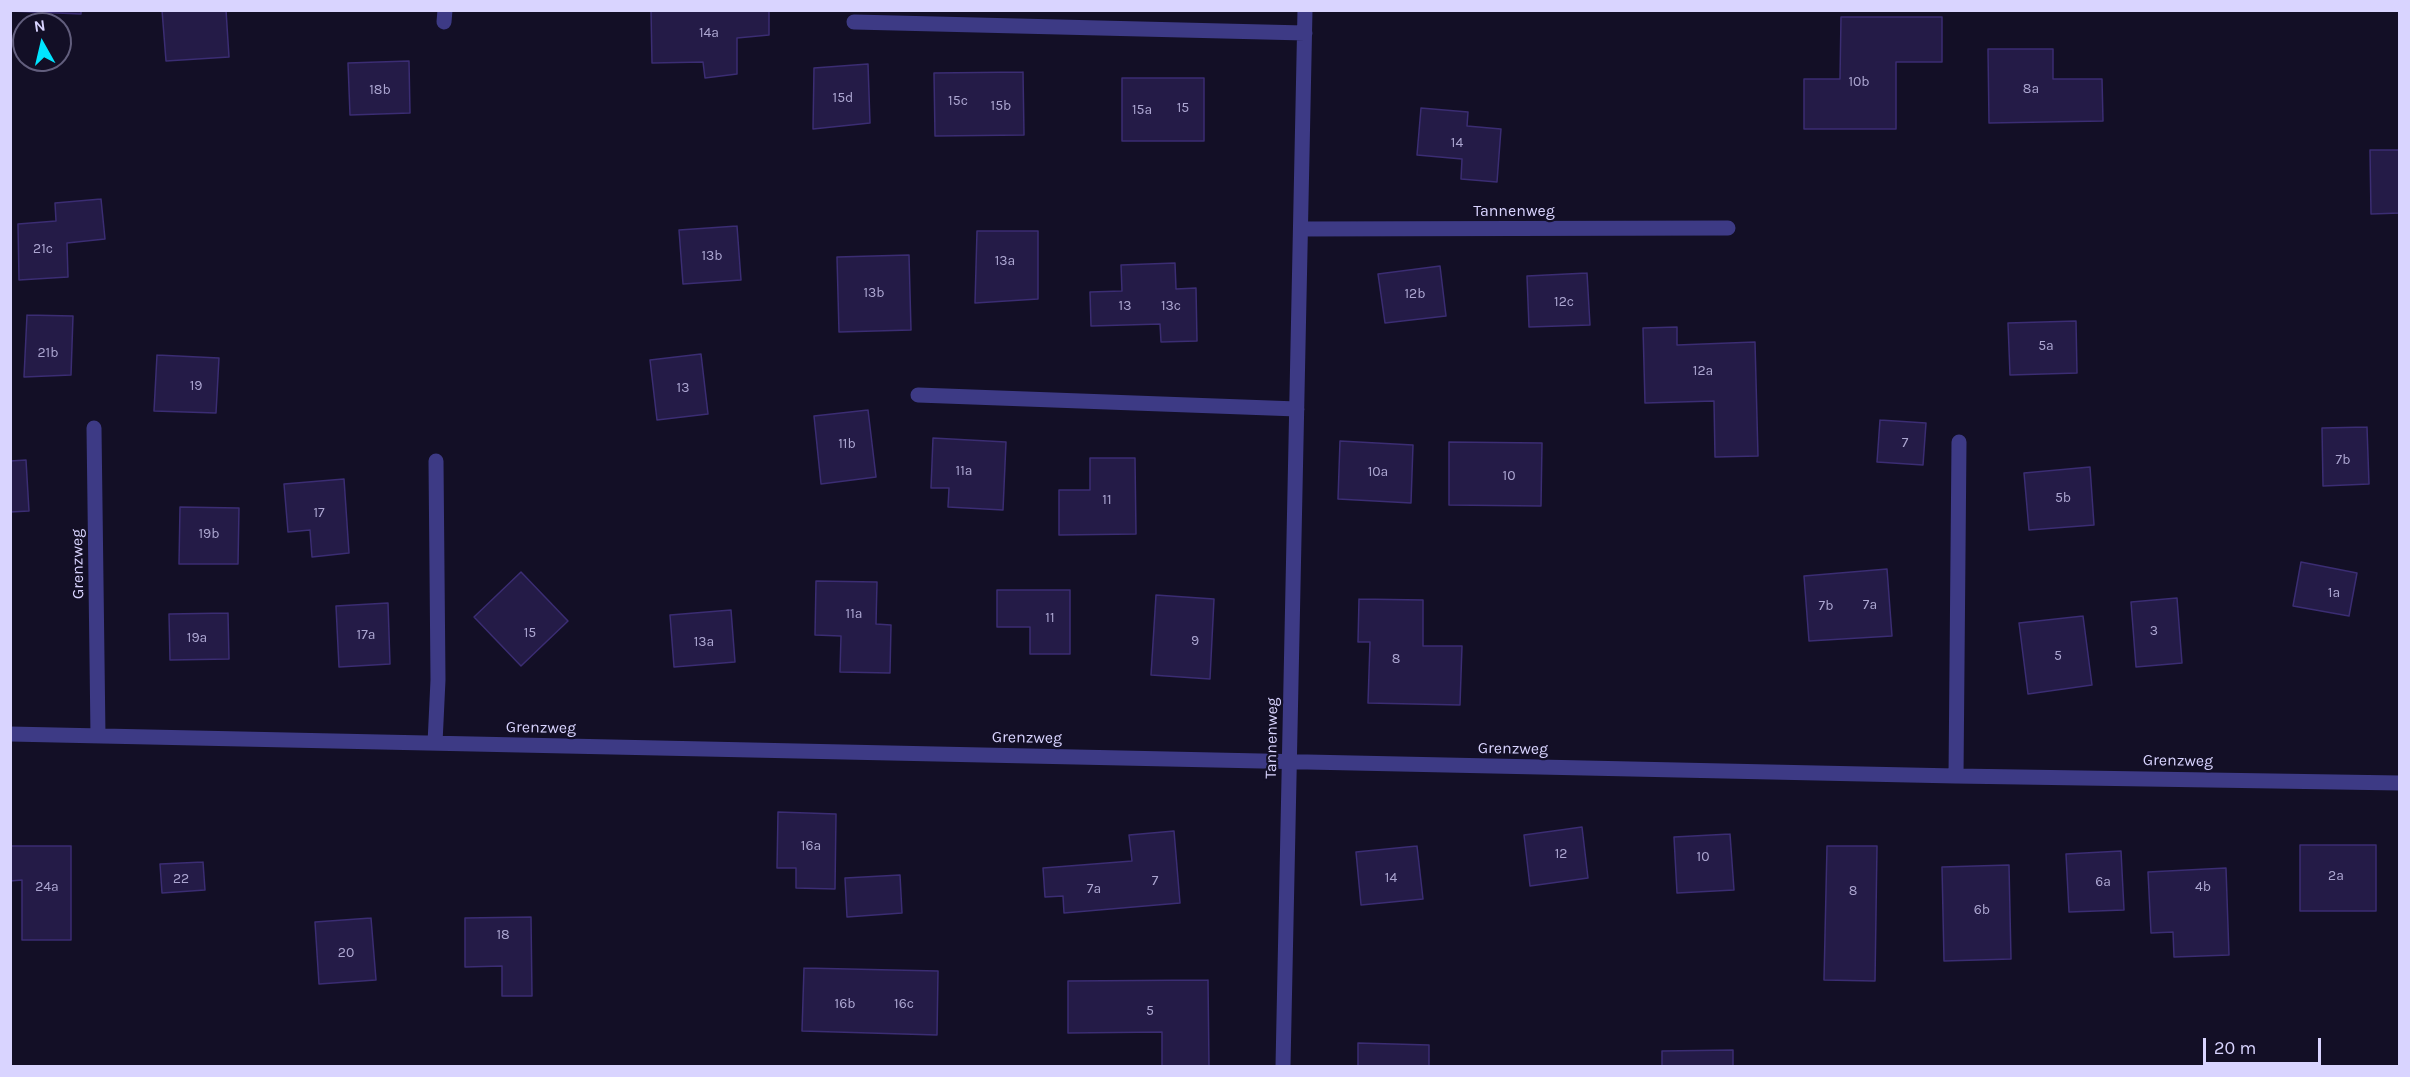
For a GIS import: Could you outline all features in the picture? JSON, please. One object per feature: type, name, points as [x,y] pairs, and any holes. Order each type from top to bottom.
[{"type":"street","name":"Tannenweg","points":[[1283,1066],[1305,10]]},
{"type":"street","points":[[854,22],[1305,33]]},
{"type":"street","name":"Tannenweg","points":[[1301,229],[1728,228]]},
{"type":"street","points":[[918,395],[1297,409]]},
{"type":"street","name":"Grenzweg","points":[[94,428],[98,736]]},
{"type":"street","points":[[1956,776],[1959,442]]},
{"type":"street","points":[[435,743],[438,680],[436,461]]},
{"type":"street","name":"Grenzweg","points":[[10,734],[1956,776],[2400,783]]},
{"type":"building","points":[[81,10],[81,14],[72,12],[10,11]]},
{"type":"building","points":[[162,10],[226,10],[229,57],[166,61]]},
{"type":"building","points":[[651,10],[769,10],[769,35],[737,38],[737,74],[705,78],[703,62],[652,63]]},
{"type":"building","points":[[1841,17],[1942,17],[1942,62],[1896,62],[1896,129],[1804,129],[1804,79],[1840,79]]},
{"type":"building","points":[[1988,49],[2053,49],[2053,79],[2102,79],[2103,121],[1989,123]]},
{"type":"building","points":[[409,61],[410,113],[350,115],[348,63]]},
{"type":"building","points":[[868,64],[870,123],[813,129],[814,68]]},
{"type":"building","points":[[1023,72],[1024,135],[935,136],[934,73]]},
{"type":"building","points":[[1122,78],[1204,78],[1204,141],[1122,141]]},
{"type":"building","points":[[1421,108],[1468,112],[1467,126],[1501,129],[1497,182],[1461,179],[1462,159],[1417,155]]},
{"type":"building","points":[[2370,150],[2400,150],[2400,213],[2371,214]]},
{"type":"building","points":[[101,199],[105,239],[67,243],[68,277],[19,280],[18,224],[56,221],[55,203]]},
{"type":"building","points":[[737,226],[741,280],[683,284],[679,230]]},
{"type":"building","points":[[977,231],[1038,231],[1038,299],[975,303]]},
{"type":"building","points":[[909,255],[911,330],[839,332],[837,257]]},
{"type":"building","points":[[1175,263],[1176,289],[1196,288],[1197,341],[1161,342],[1160,324],[1091,326],[1090,292],[1122,291],[1121,265]]},
{"type":"building","points":[[1440,266],[1446,316],[1385,323],[1378,274]]},
{"type":"building","points":[[1587,273],[1590,325],[1529,327],[1527,276]]},
{"type":"building","points":[[27,315],[73,316],[71,375],[24,377]]},
{"type":"building","points":[[2076,321],[2077,373],[2010,375],[2008,323]]},
{"type":"building","points":[[1677,327],[1677,345],[1755,342],[1758,456],[1715,457],[1714,401],[1645,403],[1643,328]]},
{"type":"building","points":[[701,354],[708,414],[657,420],[650,360]]},
{"type":"building","points":[[157,355],[219,358],[216,413],[154,411]]},
{"type":"building","points":[[868,410],[876,477],[821,484],[814,416]]},
{"type":"building","points":[[1880,420],[1926,423],[1923,465],[1877,462]]},
{"type":"building","points":[[2367,427],[2369,484],[2323,486],[2322,428]]},
{"type":"building","points":[[933,438],[1006,442],[1003,510],[948,507],[949,488],[931,488]]},
{"type":"building","points":[[1340,441],[1413,445],[1411,503],[1338,499]]},
{"type":"building","points":[[1449,442],[1542,443],[1541,506],[1449,505]]},
{"type":"building","points":[[1090,458],[1135,458],[1136,534],[1059,535],[1059,490],[1090,490]]},
{"type":"building","points":[[26,460],[29,511],[10,512],[10,461]]},
{"type":"building","points":[[2090,467],[2094,525],[2029,530],[2024,473]]},
{"type":"building","points":[[344,479],[349,553],[312,557],[310,530],[288,532],[284,484]]},
{"type":"building","points":[[180,507],[239,508],[238,564],[179,564]]},
{"type":"building","points":[[2301,562],[2357,573],[2349,616],[2293,606]]},
{"type":"building","points":[[1887,569],[1892,636],[1809,641],[1804,576]]},
{"type":"building","points":[[521,572],[568,621],[521,666],[474,617]]},
{"type":"building","points":[[816,581],[877,582],[876,624],[891,625],[890,673],[840,672],[841,636],[815,635]]},
{"type":"building","points":[[997,590],[1070,590],[1070,654],[1030,654],[1030,627],[997,627]]},
{"type":"building","points":[[1156,595],[1214,599],[1210,679],[1151,675]]},
{"type":"building","points":[[2177,598],[2182,663],[2136,667],[2131,602]]},
{"type":"building","points":[[1359,599],[1423,600],[1423,646],[1462,646],[1460,705],[1368,703],[1370,642],[1358,642]]},
{"type":"building","points":[[388,603],[390,664],[339,667],[336,606]]},
{"type":"building","points":[[731,610],[735,662],[674,667],[670,615]]},
{"type":"building","points":[[228,613],[229,659],[170,660],[169,614]]},
{"type":"building","points":[[2083,616],[2092,685],[2028,694],[2019,623]]},
{"type":"building","points":[[778,812],[836,814],[835,889],[796,888],[796,868],[777,868]]},
{"type":"building","points":[[1582,827],[1588,878],[1530,886],[1524,835]]},
{"type":"building","points":[[1174,831],[1180,903],[1064,913],[1063,896],[1045,897],[1043,868],[1132,861],[1129,835]]},
{"type":"building","points":[[1730,834],[1734,890],[1677,893],[1674,837]]},
{"type":"building","points":[[2300,845],[2376,845],[2376,911],[2300,911]]},
{"type":"building","points":[[10,846],[71,846],[71,940],[22,940],[22,880],[10,881]]},
{"type":"building","points":[[1417,846],[1423,899],[1361,905],[1356,852]]},
{"type":"building","points":[[1827,846],[1877,846],[1875,981],[1824,980]]},
{"type":"building","points":[[2121,851],[2124,910],[2069,912],[2066,854]]},
{"type":"building","points":[[203,862],[205,890],[162,893],[160,864]]},
{"type":"building","points":[[2009,865],[2011,959],[1944,961],[1942,867]]},
{"type":"building","points":[[2226,868],[2229,955],[2174,957],[2173,932],[2151,933],[2148,872]]},
{"type":"building","points":[[900,875],[902,913],[847,917],[845,878]]},
{"type":"building","points":[[531,917],[532,996],[502,996],[502,966],[465,967],[465,918]]},
{"type":"building","points":[[371,918],[376,980],[319,984],[315,922]]},
{"type":"building","points":[[804,968],[938,971],[937,1035],[802,1031]]},
{"type":"building","points":[[1208,980],[1209,1066],[1162,1066],[1162,1032],[1068,1033],[1068,981]]},
{"type":"building","points":[[1358,1043],[1429,1045],[1429,1066],[1358,1066]]},
{"type":"building","points":[[1733,1050],[1733,1066],[1662,1066],[1662,1051]]}]
